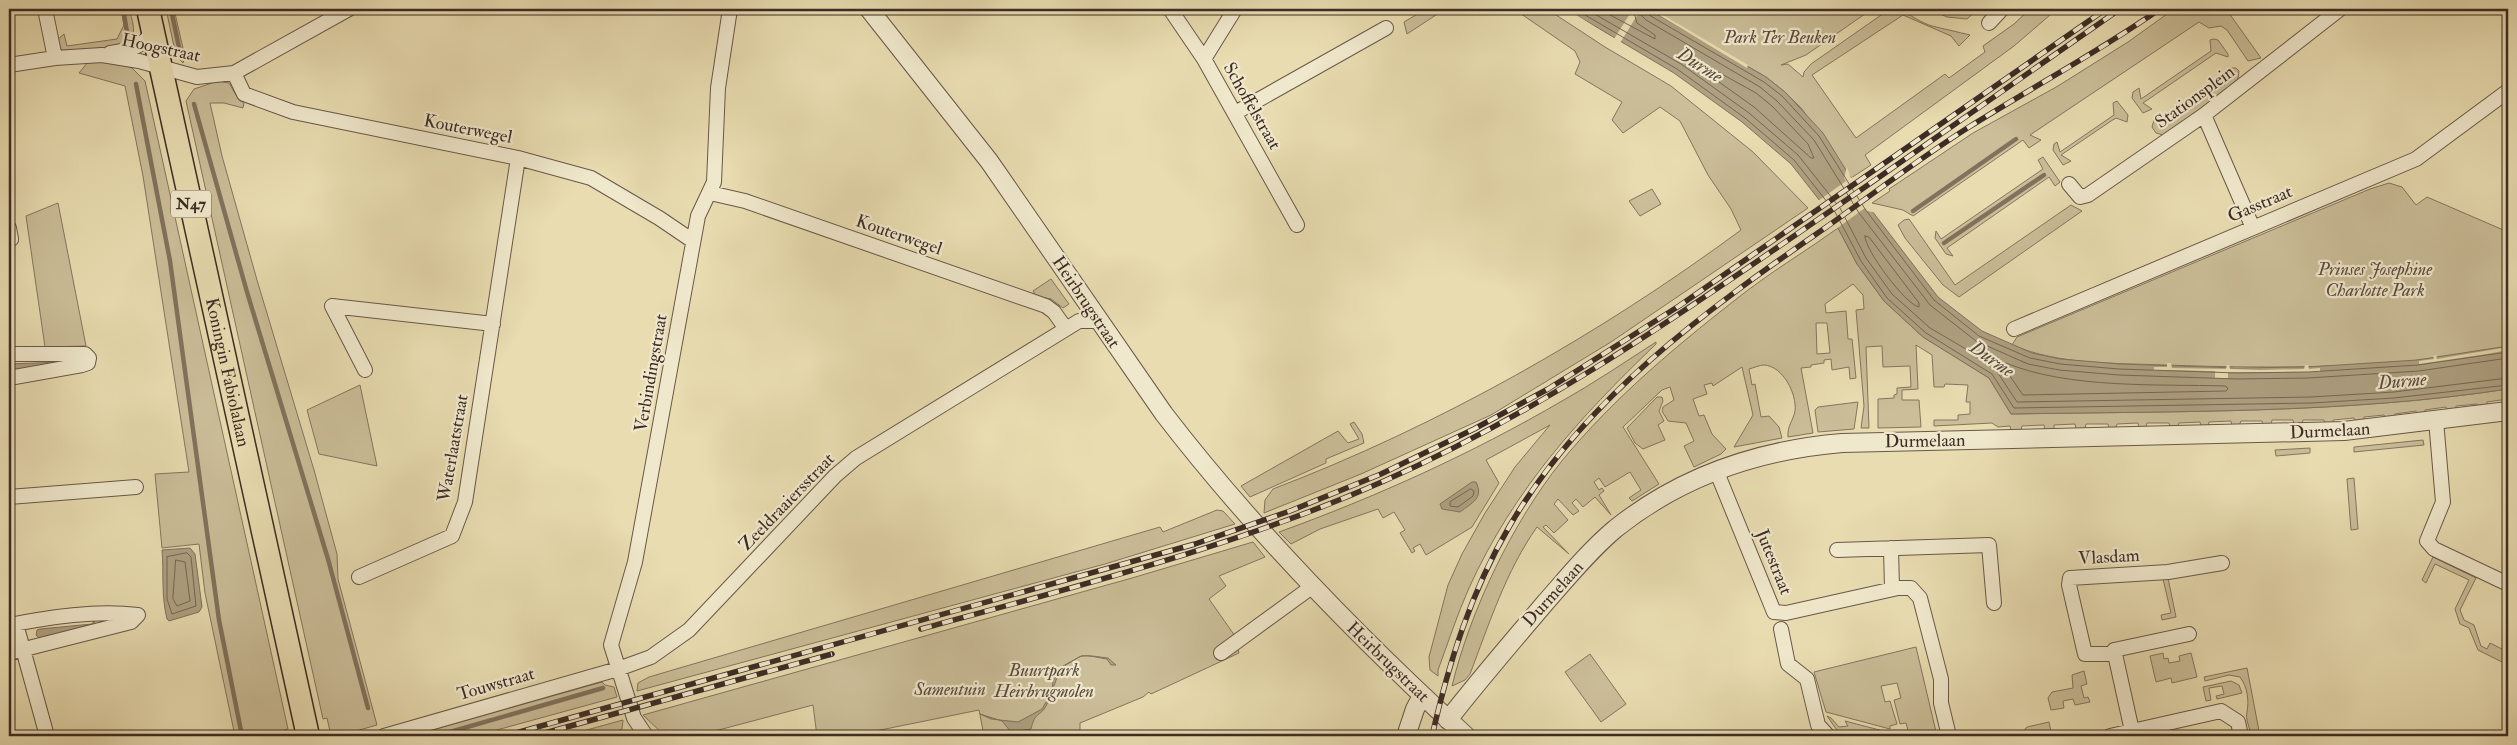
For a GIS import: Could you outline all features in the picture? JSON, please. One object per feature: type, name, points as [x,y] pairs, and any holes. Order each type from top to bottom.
[{"type":"main road","name":"Koningin Fabiolalaan","points":[[150,20],[306,730]]},
{"type":"street","points":[[45,9],[55,58]]},
{"type":"street","name":"Hoogstraat","points":[[9,65],[55,58],[102,55],[139,61],[197,77],[234,73],[349,9]]},
{"type":"street","name":"Verbindingstraat","points":[[646,736],[634,718],[611,645],[635,562],[698,216],[710,193],[716,165],[718,88],[730,9]]},
{"type":"street","name":"Heirbrugstraat","points":[[869,9],[989,161],[1098,321],[1192,451],[1312,586],[1422,696],[1466,736]]},
{"type":"street","name":"Schoffelstraat","points":[[1170,9],[1204,59],[1297,225]]},
{"type":"street","points":[[1204,59],[1235,9]]},
{"type":"street","points":[[1989,23],[2002,9]]},
{"type":"street","name":"Stationsplein","points":[[2069,184],[2080,197],[2088,195],[2204,115],[2340,9]]},
{"type":"street","points":[[102,55],[139,46],[149,38],[150,20]]},
{"type":"street","points":[[1235,113],[1386,28]]},
{"type":"street","name":"Kouterwegel","points":[[234,73],[244,94],[293,112],[518,158],[591,178],[659,218],[693,241]]},
{"type":"street","name":"Gasstraat","points":[[2014,329],[2416,159],[2508,91]]},
{"type":"street","points":[[2204,115],[2252,228]]},
{"type":"street","name":"Waterlaatstraat","points":[[359,577],[452,536],[465,502],[518,158]]},
{"type":"street","name":"Kouterwegel","points":[[710,193],[745,201],[1046,306],[1054,312],[1066,329]]},
{"type":"street","points":[[9,228],[11,239],[9,240]]},
{"type":"street","points":[[365,370],[332,306],[493,324]]},
{"type":"street","name":"Zeeldraaiersstraat","points":[[618,669],[651,657],[689,630],[835,476],[856,458],[1079,321],[1098,321]]},
{"type":"street","points":[[9,354],[85,354],[89,358],[88,363],[82,365],[9,378]]},
{"type":"street","name":"Durmelaan","points":[[1448,720],[1518,634],[1573,571],[1602,541],[1622,524],[1657,500],[1716,470],[1772,453],[1842,443],[2334,432],[2508,411]]},
{"type":"street","points":[[2436,420],[2443,502],[2427,541],[2434,549],[2508,584]]},
{"type":"street","name":"Jutestraat","points":[[1716,470],[1774,612],[1786,613],[1892,589],[1911,588],[1920,598],[1941,678],[1942,703],[1949,736]]},
{"type":"street","points":[[9,497],[136,486]]},
{"type":"street","points":[[1837,550],[1989,545],[1994,603]]},
{"type":"street","points":[[1891,548],[1892,589]]},
{"type":"street","name":"Vlasdam","points":[[2189,634],[2114,650],[2115,654],[2085,654],[2069,585],[2070,578],[2168,572],[2222,563]]},
{"type":"street","points":[[1221,653],[1312,586]]},
{"type":"street","points":[[16,652],[131,622],[138,616],[96,614],[36,619],[12,624],[16,652],[47,736]]},
{"type":"street","points":[[1781,629],[1788,664],[1807,679],[1818,725],[1828,736]]},
{"type":"street","points":[[2115,654],[2132,731]]},
{"type":"street","name":"Touwstraat","points":[[384,736],[618,669]]},
{"type":"street","points":[[1406,736],[1415,709],[1422,696]]},
{"type":"street","points":[[2110,736],[2221,711],[2238,722],[2241,736]]},
{"type":"green space","points":[[121,9],[129,9],[133,24],[132,38],[126,47],[65,52],[59,48],[57,40],[64,34],[67,46],[117,39],[124,25]]},
{"type":"green space","points":[[166,9],[174,9],[185,57],[183,63],[176,56]]},
{"type":"green space","points":[[1426,9],[1456,9],[1442,11],[1407,34],[1404,22]]},
{"type":"green space","points":[[1514,9],[1547,9],[1605,47],[1671,86],[1753,152],[1808,208],[1611,342],[1491,415],[1361,474],[1264,513],[1265,500],[1273,489],[1396,437],[1516,375],[1631,306],[1741,230],[1731,209],[1708,175],[1680,121],[1660,107],[1623,133],[1612,120],[1622,102],[1575,74],[1580,62],[1575,51]]},
{"type":"green space","name":"Park Ter Beuken","points":[[1648,9],[1872,9],[1806,55],[1781,65],[1788,64],[1803,77],[1804,72],[1811,64],[1884,13],[1892,11],[1904,12],[1932,26],[1970,35],[1959,46],[1951,36],[1903,15],[1812,75],[1856,138],[1945,74],[1949,78],[1985,52],[1983,46],[2014,24],[2030,9],[2057,9],[2014,46],[1865,155],[1871,165],[1851,178],[1802,109],[1785,92],[1766,77]]},
{"type":"green space","points":[[1929,9],[1978,9],[1967,19],[1947,17]]},
{"type":"green space","points":[[2174,9],[2226,9],[2261,58],[2248,61],[2227,30],[2221,26],[2209,28],[2199,22],[2030,135],[2041,140],[2029,148],[2023,140],[1913,216],[1903,210],[1872,203],[1890,191],[1889,189],[1973,133],[2058,86],[2128,42]]},
{"type":"green space","points":[[2210,40],[2218,40],[2228,54],[2228,57],[2216,53],[2143,103],[2152,109],[2143,113],[2132,98],[2133,92],[2139,88],[2141,99],[2211,51]]},
{"type":"green space","points":[[112,61],[132,68],[145,81],[288,729],[284,730],[285,736],[235,736],[205,593],[199,544],[162,548],[155,474],[189,472],[143,176],[125,86],[79,73],[88,62]]},
{"type":"green space","points":[[2230,68],[2236,68],[2239,71],[2238,79],[2198,112],[2163,135],[2156,133],[2152,127],[2154,120],[2158,118],[2160,129],[2230,81]]},
{"type":"green space","points":[[218,81],[229,83],[239,100],[244,103],[243,108],[224,103],[210,103],[222,156],[337,554],[338,579],[377,725],[338,736],[331,736],[327,718],[323,719],[186,101],[194,89]]},
{"type":"green space","points":[[2117,101],[2128,115],[2127,122],[2116,118],[2111,121],[2061,155],[2071,161],[2063,165],[2053,150],[2054,144],[2057,142],[2060,152],[2114,115],[2113,103]]},
{"type":"green space","points":[[2043,157],[2060,182],[2055,186],[2049,177],[1947,248],[1953,256],[1946,254],[1935,238],[1936,231],[1941,239],[2043,169],[2038,160]]},
{"type":"green space","name":"Prinses Josephine Charlotte Park","points":[[2389,183],[2402,187],[2416,205],[2427,197],[2508,232],[2508,347],[2423,360],[2337,366],[2251,367],[2088,362],[2030,352],[2012,345],[2017,337],[2370,189]]},
{"type":"green space","points":[[1652,189],[1661,204],[1640,216],[1629,201]]},
{"type":"green space","points":[[58,203],[86,346],[45,347],[26,216]]},
{"type":"green space","points":[[2071,205],[2082,211],[1959,297],[1943,285],[1905,238],[1898,225],[1904,220],[1909,219],[1955,285]]},
{"type":"green space","points":[[1838,228],[1857,264],[1884,301],[1923,337],[1989,378],[2011,414],[2260,410],[2322,407],[2446,397],[2508,389],[2508,399],[2487,402],[2487,407],[2478,408],[2477,404],[2456,406],[2455,411],[2448,412],[2446,407],[2425,410],[2425,415],[2418,416],[2416,411],[2395,414],[2394,418],[2386,419],[2384,415],[2364,417],[2364,422],[2356,422],[2354,418],[2333,420],[2333,424],[2325,424],[2324,420],[2303,420],[2302,425],[2294,425],[2293,420],[2272,420],[2271,425],[2263,425],[2262,421],[2241,421],[2239,426],[2232,426],[2231,421],[2209,422],[2208,426],[2201,426],[2200,422],[2179,423],[2178,427],[2170,427],[2169,423],[2147,423],[2146,427],[2139,428],[2138,423],[2117,424],[2116,428],[2109,428],[2108,424],[2086,424],[2085,429],[2076,429],[2075,424],[2054,425],[2054,429],[2045,430],[2044,425],[2022,426],[2021,430],[2011,430],[2010,426],[1998,427],[1992,423],[1934,426],[1934,420],[1958,420],[1958,415],[1970,414],[1970,402],[1966,402],[1968,385],[1945,384],[1944,387],[1934,387],[1932,355],[1916,345],[1918,389],[1902,390],[1902,400],[1919,400],[1921,427],[1878,428],[1878,399],[1894,398],[1894,395],[1897,394],[1897,388],[1911,387],[1910,366],[1883,367],[1882,346],[1866,347],[1869,428],[1861,428],[1864,406],[1856,310],[1864,309],[1863,295],[1853,284],[1825,304],[1826,313],[1846,311],[1848,339],[1852,339],[1856,378],[1850,379],[1849,367],[1832,370],[1831,359],[1824,360],[1824,363],[1811,365],[1811,367],[1801,368],[1813,433],[1788,437],[1788,430],[1795,411],[1794,397],[1787,382],[1777,370],[1762,365],[1749,369],[1752,385],[1755,384],[1761,417],[1769,416],[1779,427],[1782,438],[1734,447],[1753,415],[1742,367],[1713,386],[1712,383],[1704,385],[1707,394],[1693,399],[1699,416],[1704,415],[1712,434],[1726,449],[1721,454],[1694,467],[1684,446],[1694,441],[1686,423],[1668,421],[1662,411],[1663,407],[1674,400],[1670,387],[1662,390],[1623,427],[1659,484],[1632,501],[1629,498],[1641,490],[1630,472],[1605,487],[1599,478],[1594,482],[1599,490],[1602,488],[1604,491],[1599,495],[1611,515],[1595,497],[1583,507],[1576,499],[1572,503],[1579,511],[1573,515],[1558,499],[1554,504],[1568,520],[1554,533],[1546,525],[1543,527],[1569,554],[1537,527],[1507,580],[1470,674],[1465,680],[1452,686],[1470,628],[1495,568],[1526,512],[1561,462],[1626,392],[1698,329],[1770,274]],"holes":[[[1816,323],[1827,323],[1830,353],[1817,354]]]},
{"type":"green space","points":[[1051,279],[1069,304],[1063,308],[1051,299],[1036,296],[1033,291]]},
{"type":"green space","points":[[1656,342],[1601,399],[1550,457],[1506,519],[1469,588],[1438,670],[1438,676],[1430,670],[1429,657],[1448,585],[1462,554],[1485,513],[1515,467],[1550,425],[1486,460],[1499,483],[1472,527],[1426,555],[1420,544],[1413,548],[1415,551],[1412,553],[1400,533],[1405,530],[1394,512],[1383,518],[1378,509],[1320,529],[1291,544],[1279,532],[1388,489],[1459,456],[1574,394]]},
{"type":"green space","points":[[360,385],[377,466],[319,454],[307,410]]},
{"type":"green space","points":[[1657,397],[1662,397],[1663,401],[1659,411],[1664,421],[1658,425],[1665,440],[1643,449],[1635,443],[1627,428]]},
{"type":"green space","points":[[1858,402],[1854,429],[1818,432],[1815,410],[1818,407]]},
{"type":"green space","points":[[1354,422],[1362,434],[1364,443],[1326,459],[1326,463],[1250,497],[1241,486],[1338,431],[1348,443],[1359,439],[1350,424]]},
{"type":"green space","points":[[2423,440],[2424,445],[2354,452],[2354,447]]},
{"type":"green space","points":[[2310,448],[2310,453],[2276,456],[2275,450]]},
{"type":"green space","points":[[2354,478],[2358,529],[2351,530],[2347,479]]},
{"type":"green space","points":[[1217,510],[1223,511],[1235,524],[1105,564],[637,691],[638,683],[649,677],[1160,527],[1163,532]]},
{"type":"green space","name":"Buurtpark Heirbrugmolen","points":[[1253,542],[1265,557],[1219,576],[1226,586],[1209,599],[1235,636],[1239,653],[1151,694],[1149,692],[1143,697],[1080,723],[1080,736],[984,736],[979,710],[851,736],[817,736],[813,705],[696,736],[665,736],[643,715],[1132,578]]},
{"type":"green space","points":[[2433,557],[2476,578],[2460,610],[2464,620],[2474,625],[2481,646],[2487,649],[2490,643],[2508,652],[2508,665],[2478,650],[2469,628],[2460,624],[2455,609],[2469,580],[2435,564],[2426,583],[2422,580]]},
{"type":"green space","points":[[2168,578],[2176,617],[2162,620],[2161,615],[2171,613],[2163,579]]},
{"type":"green space","points":[[1916,647],[1937,736],[1909,734],[1906,723],[1900,724],[1894,700],[1901,698],[1897,683],[1881,686],[1885,702],[1890,701],[1897,724],[1890,726],[1890,729],[1826,712],[1814,672]]},
{"type":"green space","points":[[2163,653],[2164,659],[2168,658],[2169,663],[2180,661],[2179,656],[2191,653],[2197,677],[2172,683],[2171,678],[2156,682],[2150,656]]},
{"type":"green space","points":[[1590,654],[1626,704],[1601,722],[1565,672]]},
{"type":"green space","points":[[2247,668],[2260,736],[2252,736],[2250,731],[2247,717],[2247,694],[2240,677],[2229,675],[2205,681],[2204,677]]},
{"type":"green space","points":[[2084,671],[2087,684],[2081,686],[2084,698],[2088,697],[2090,702],[2075,705],[2073,699],[2063,701],[2064,708],[2051,710],[2048,698],[2052,692],[2073,688],[2072,675]]},
{"type":"green space","points":[[2231,681],[2239,685],[2242,693],[2217,699],[2216,696],[2224,694],[2222,686],[2209,688],[2211,700],[2206,701],[2203,687]]},
{"type":"green space","points":[[602,682],[605,685],[614,687],[617,697],[475,736],[411,736]]},
{"type":"green space","points":[[1827,716],[1839,727],[1848,726],[1845,721],[1891,733],[1892,736],[1841,736]]},
{"type":"green space","points":[[623,720],[622,729],[604,736],[565,736]]},
{"type":"green space","points":[[2049,722],[2052,736],[2019,736],[2027,727]]},
{"type":"water","name":"Durme","points":[[1566,9],[1648,9],[1766,77],[1785,92],[1823,133],[1869,207],[1938,297],[1982,331],[2032,353],[2060,359],[2120,364],[2237,368],[2308,367],[2417,360],[2508,346],[2508,389],[2384,403],[2322,407],[2260,410],[2011,414],[1989,378],[1923,337],[1884,301],[1857,264],[1831,215],[1791,164],[1742,122],[1674,73]]},
{"type":"water","points":[[62,362],[9,373],[9,364]]},
{"type":"water","points":[[1472,482],[1476,482],[1479,492],[1476,500],[1460,512],[1442,509],[1440,504]]},
{"type":"water","points":[[190,548],[195,554],[202,607],[199,612],[169,621],[164,601],[162,550]]},
{"type":"water","points":[[94,621],[96,625],[41,640],[36,635],[37,630],[40,629],[92,624]]},
{"type":"water","points":[[1088,656],[1108,658],[1116,665],[1111,665],[1107,659]]},
{"type":"water","points":[[1077,658],[1067,664],[1059,673],[1052,691],[1053,681],[1063,666]]},
{"type":"water","points":[[1052,693],[1044,709],[1034,719],[1031,729],[1011,732],[1002,721],[998,720],[1018,722],[1042,709]]},
{"type":"pier","points":[[1563,9],[1567,9],[1614,39],[1633,9],[1641,9],[1620,43],[1631,50],[1587,26]]},
{"type":"pier","points":[[1649,9],[1653,9],[1748,65],[1747,68]]},
{"type":"pier","points":[[1847,167],[1851,178],[1853,177],[1878,213],[1867,211],[1865,208],[1836,229],[1818,201],[1846,181],[1844,178]]},
{"type":"pier","points":[[2508,347],[2508,350],[2419,364],[2419,361],[2434,359],[2433,356],[2436,355],[2437,359]]},
{"type":"pier","points":[[2167,363],[2171,363],[2172,368],[2226,369],[2227,365],[2229,365],[2230,369],[2261,370],[2304,369],[2305,365],[2308,365],[2309,369],[2320,368],[2320,372],[2228,372],[2228,378],[2215,378],[2215,371],[2154,370],[2154,367],[2167,367]]},
{"type":"waterway","points":[[123,9],[127,32]]},
{"type":"waterway","points":[[171,9],[181,57]]},
{"type":"waterway","points":[[136,84],[170,261],[219,620],[242,736]]},
{"type":"waterway","points":[[194,104],[247,292],[328,559],[368,708]]},
{"type":"waterway","points":[[1913,211],[2016,139]]},
{"type":"waterway","points":[[1944,243],[2044,175]]},
{"type":"waterway","points":[[436,736],[603,688]]},
{"type":"railway","points":[[505,736],[1195,544],[1290,511],[1381,474],[1474,429],[1548,389],[1679,306],[2106,9]]},
{"type":"railway","points":[[921,629],[1155,564],[1271,526],[1328,505],[1438,456],[1544,399],[1695,304],[2120,9]]},
{"type":"railway","points":[[1432,736],[1454,654],[1472,602],[1495,552],[1539,481],[1573,438],[1610,398],[1650,360],[1692,325],[1915,164],[1969,127],[2089,55],[2160,9]]},
{"type":"railway","points":[[534,736],[832,654]]},
{"type":"park label","name":"Samentuin","points":[[950,689]]}]
